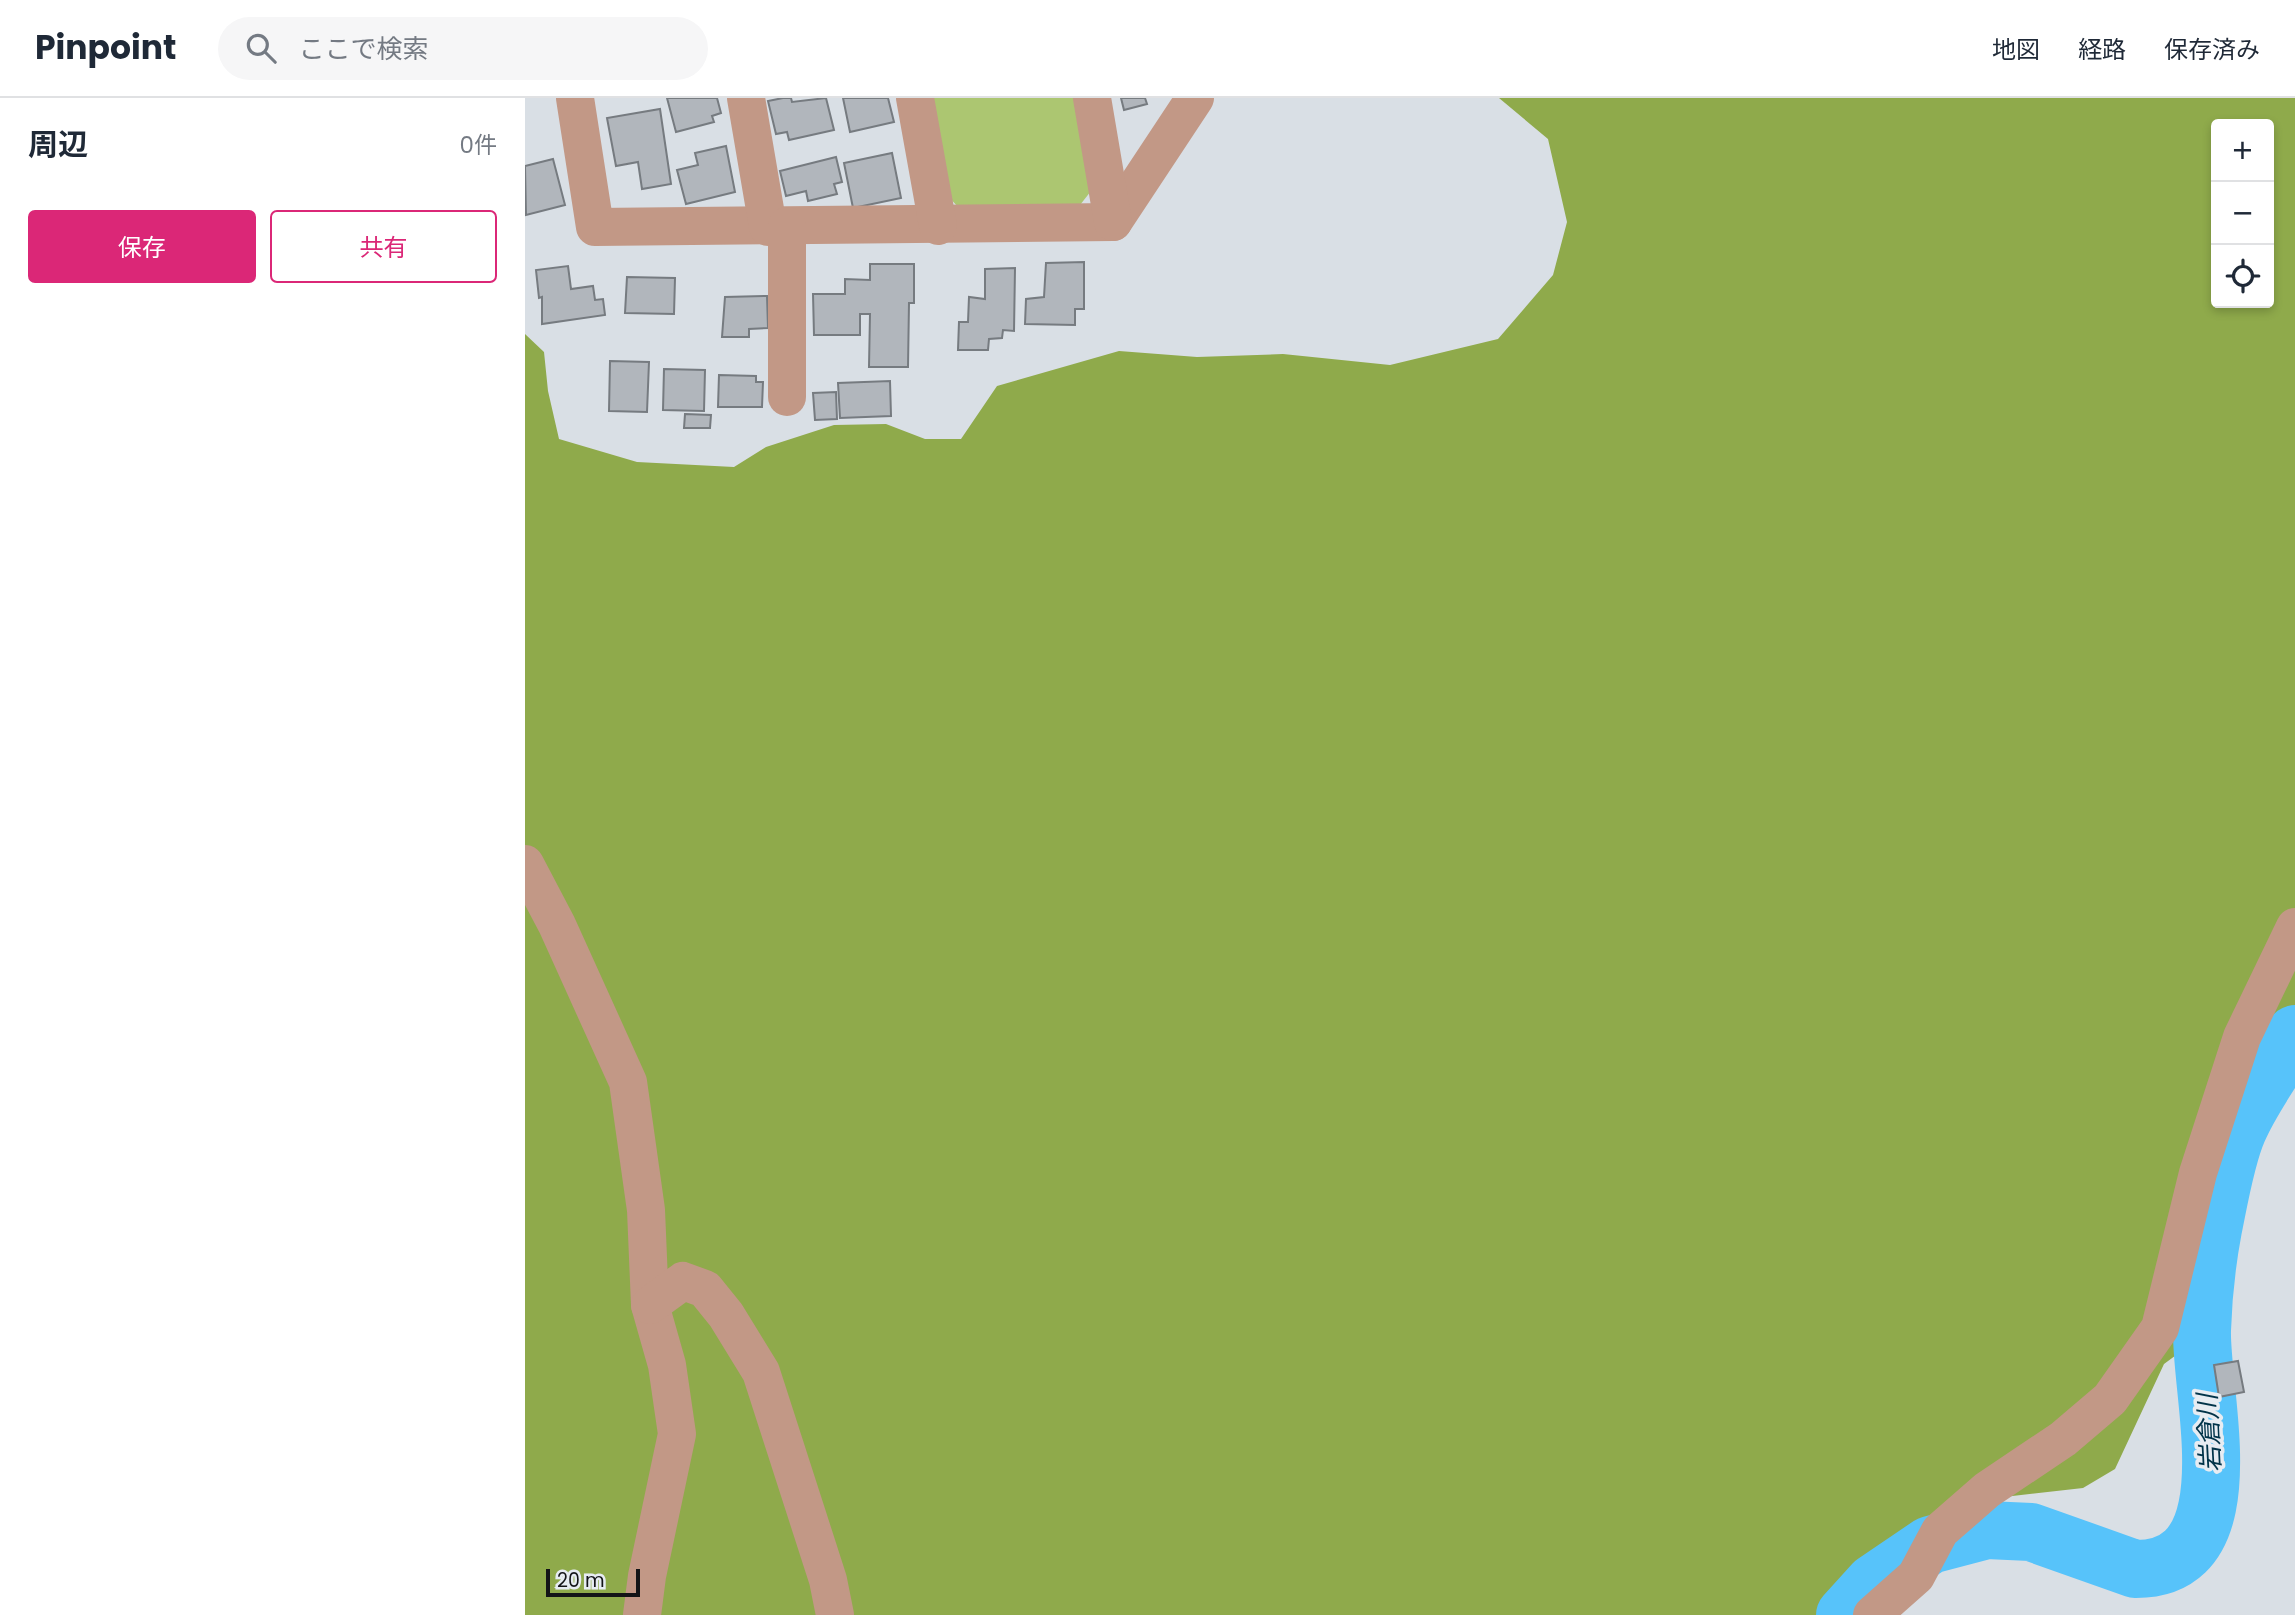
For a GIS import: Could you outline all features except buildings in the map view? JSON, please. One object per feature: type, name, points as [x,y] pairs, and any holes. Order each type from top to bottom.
[{"type":"street","points":[[575,98],[595,227],[938,226],[1114,222]]},
{"type":"street","points":[[746,98],[777,226],[787,397]]},
{"type":"street","points":[[915,98],[938,226]]},
{"type":"street","points":[[1092,98],[1114,222]]},
{"type":"street","points":[[1114,222],[1195,98]]},
{"type":"street","points":[[525,864],[557,925],[628,1082],[646,1210],[650,1305],[667,1365],[677,1434],[647,1576],[642,1615]]},
{"type":"street","points":[[1872,1615],[1916,1576],[1940,1531],[1987,1490],[2063,1439],[2110,1399],[2160,1328],[2198,1173],[2242,1037],[2295,927]]},
{"type":"street","points":[[650,1305],[683,1281],[705,1289],[726,1315],[761,1372],[820,1555],[835,1615]]},
{"type":"green space","points":[[929,98],[1074,98],[1091,191],[1080,205],[961,210],[944,192]]},
{"type":"green space","points":[[1499,98],[2295,98],[2295,1016],[2285,1037],[2243,1096],[2221,1162],[2207,1246],[2194,1264],[2190,1290],[2195,1332],[2187,1347],[2164,1364],[2115,1469],[2083,1488],[1995,1498],[1938,1523],[1843,1602],[1832,1615],[525,1615],[525,334],[544,352],[548,391],[559,439],[637,462],[734,467],[766,447],[834,425],[886,424],[925,439],[961,439],[997,386],[1119,351],[1197,357],[1283,354],[1390,365],[1498,339],[1553,275],[1567,222],[1548,139]]},
{"type":"waterway","name":"岩倉川","points":[[1845,1615],[1874,1583],[1930,1545],[1987,1530],[2031,1532],[2135,1569],[2171,1562],[2194,1541],[2206,1511],[2211,1475],[2202,1330],[2207,1266],[2218,1205],[2226,1166],[2238,1130],[2295,1034]]}]
